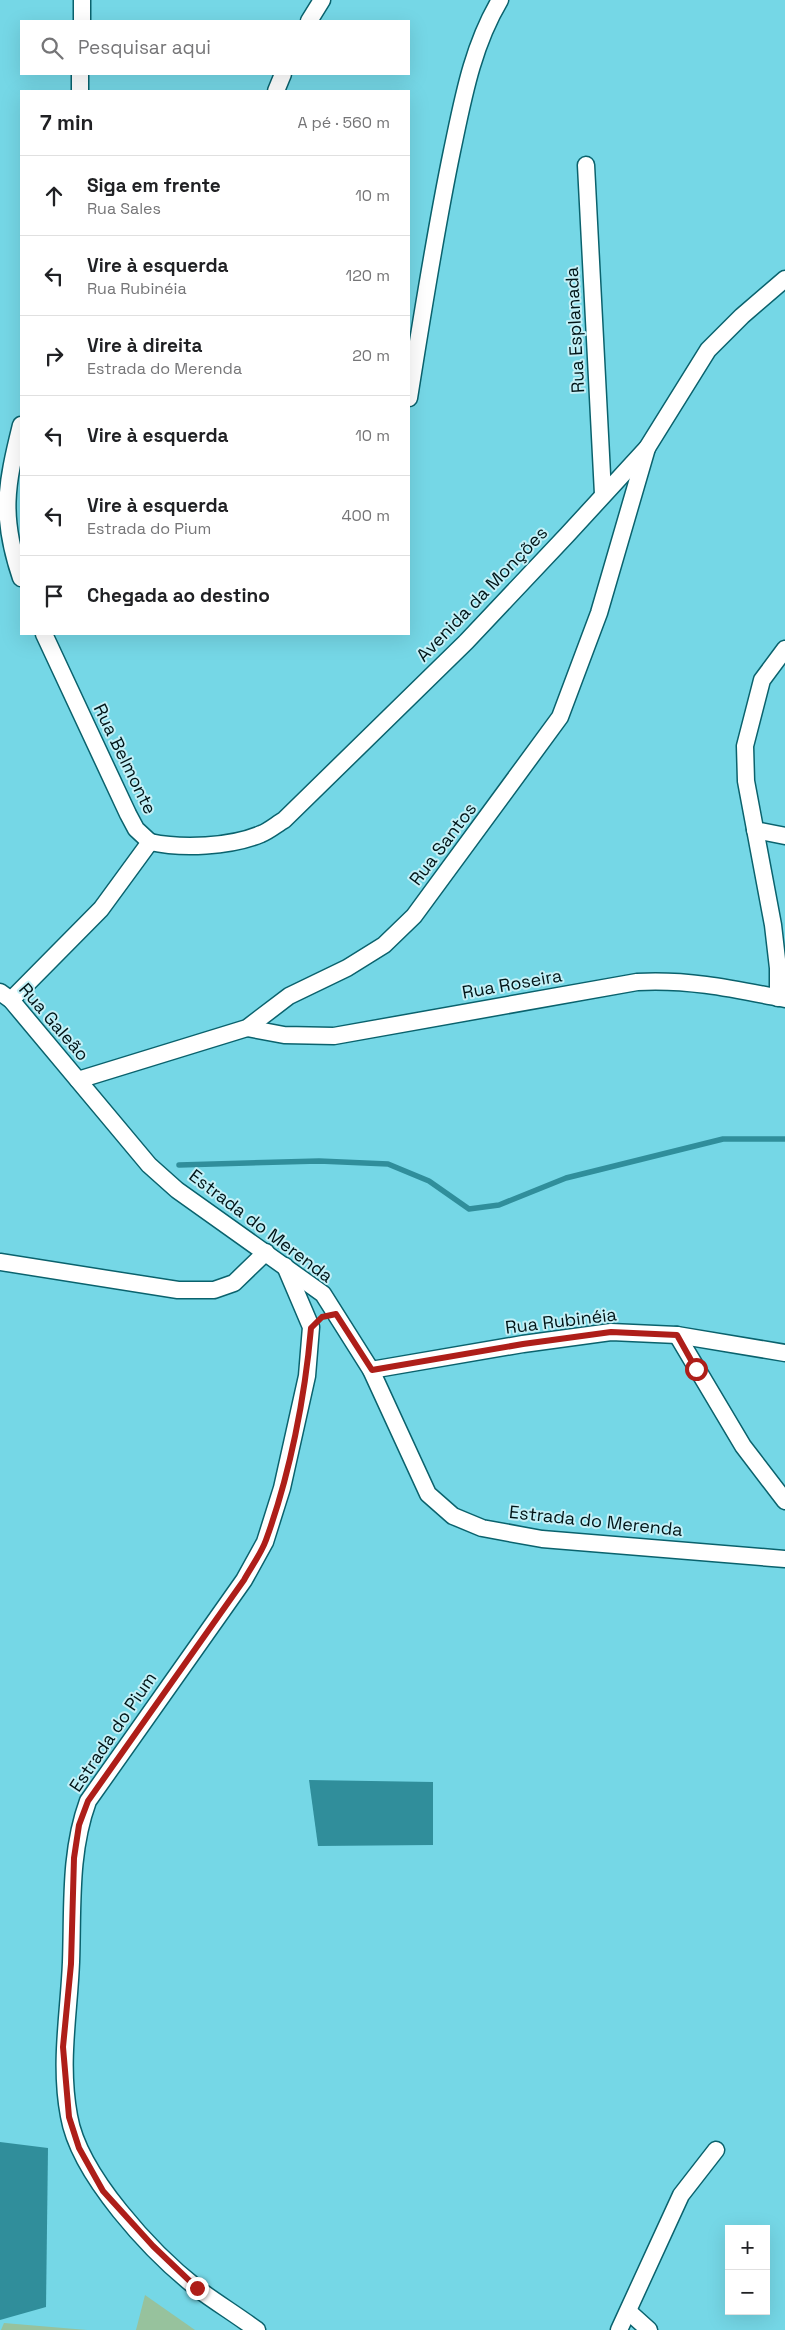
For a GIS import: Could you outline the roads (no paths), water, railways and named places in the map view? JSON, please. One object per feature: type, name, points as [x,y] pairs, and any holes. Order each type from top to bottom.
[{"type":"street","points":[[82,0],[82,20]]},
{"type":"street","points":[[310,20],[322,0]]},
{"type":"street","points":[[410,392],[439,214],[469,72],[479,43],[500,0]]},
{"type":"street","points":[[80,75],[80,90]]},
{"type":"street","points":[[276,90],[284,75]]},
{"type":"street","name":"Rua Esplanada","points":[[586,165],[603,494]]},
{"type":"street","name":"Avenida da Monções","points":[[150,842],[185,847],[243,840],[262,834],[284,820],[466,642],[647,448],[708,350],[742,316],[785,279]]},
{"type":"street","points":[[20,429],[8,479],[4,513],[7,533],[20,575]]},
{"type":"street","name":"Rua Santos","points":[[78,1080],[246,1028],[289,996],[347,968],[384,945],[414,916],[560,717],[579,670],[598,613],[647,448]]},
{"type":"street","name":"Rua Belmonte","points":[[5,996],[101,909],[150,842],[136,829],[128,814],[44,635]]},
{"type":"street","points":[[781,998],[774,925],[746,781],[745,746],[762,680],[785,649]]},
{"type":"street","points":[[755,830],[785,836]]},
{"type":"street","name":"Rua Roseira","points":[[246,1028],[284,1035],[334,1036],[637,982],[672,980],[715,985],[781,998]]},
{"type":"street","name":"Rua Galeão","points":[[5,996],[78,1080]]},
{"type":"street","name":"Estrada do Merenda","points":[[78,1080],[149,1165],[178,1190],[323,1294],[372,1370],[428,1494],[453,1516],[482,1528],[542,1539],[785,1559]]},
{"type":"street","points":[[0,1262],[178,1290],[214,1290],[234,1283],[266,1252]]},
{"type":"street","name":"Estrada do Pium","points":[[257,2330],[197,2288],[153,2246],[103,2191],[79,2148],[69,2117],[63,2047],[71,1964],[74,1858],[79,1825],[88,1801],[97,1785],[244,1580],[265,1542],[282,1488],[306,1376],[311,1328],[285,1266]]},
{"type":"street","points":[[311,1328],[322,1317],[336,1314]]},
{"type":"street","name":"Rua Rubinéia","points":[[372,1370],[523,1344],[611,1332],[677,1335],[785,1353]]},
{"type":"street","points":[[677,1335],[743,1446],[785,1501]]},
{"type":"street","points":[[619,2330],[629,2312],[664,2228],[681,2195],[716,2150]]},
{"type":"street","points":[[629,2312],[649,2330]]},
{"type":"water","points":[[309,1780],[433,1782],[433,1845],[318,1846]]},
{"type":"water","points":[[0,2142],[48,2148],[46,2307],[0,2320]]},
{"type":"waterway","points":[[179,1165],[319,1161],[388,1164],[429,1181],[469,1209],[499,1205],[566,1178],[723,1139],[785,1139]]}]
